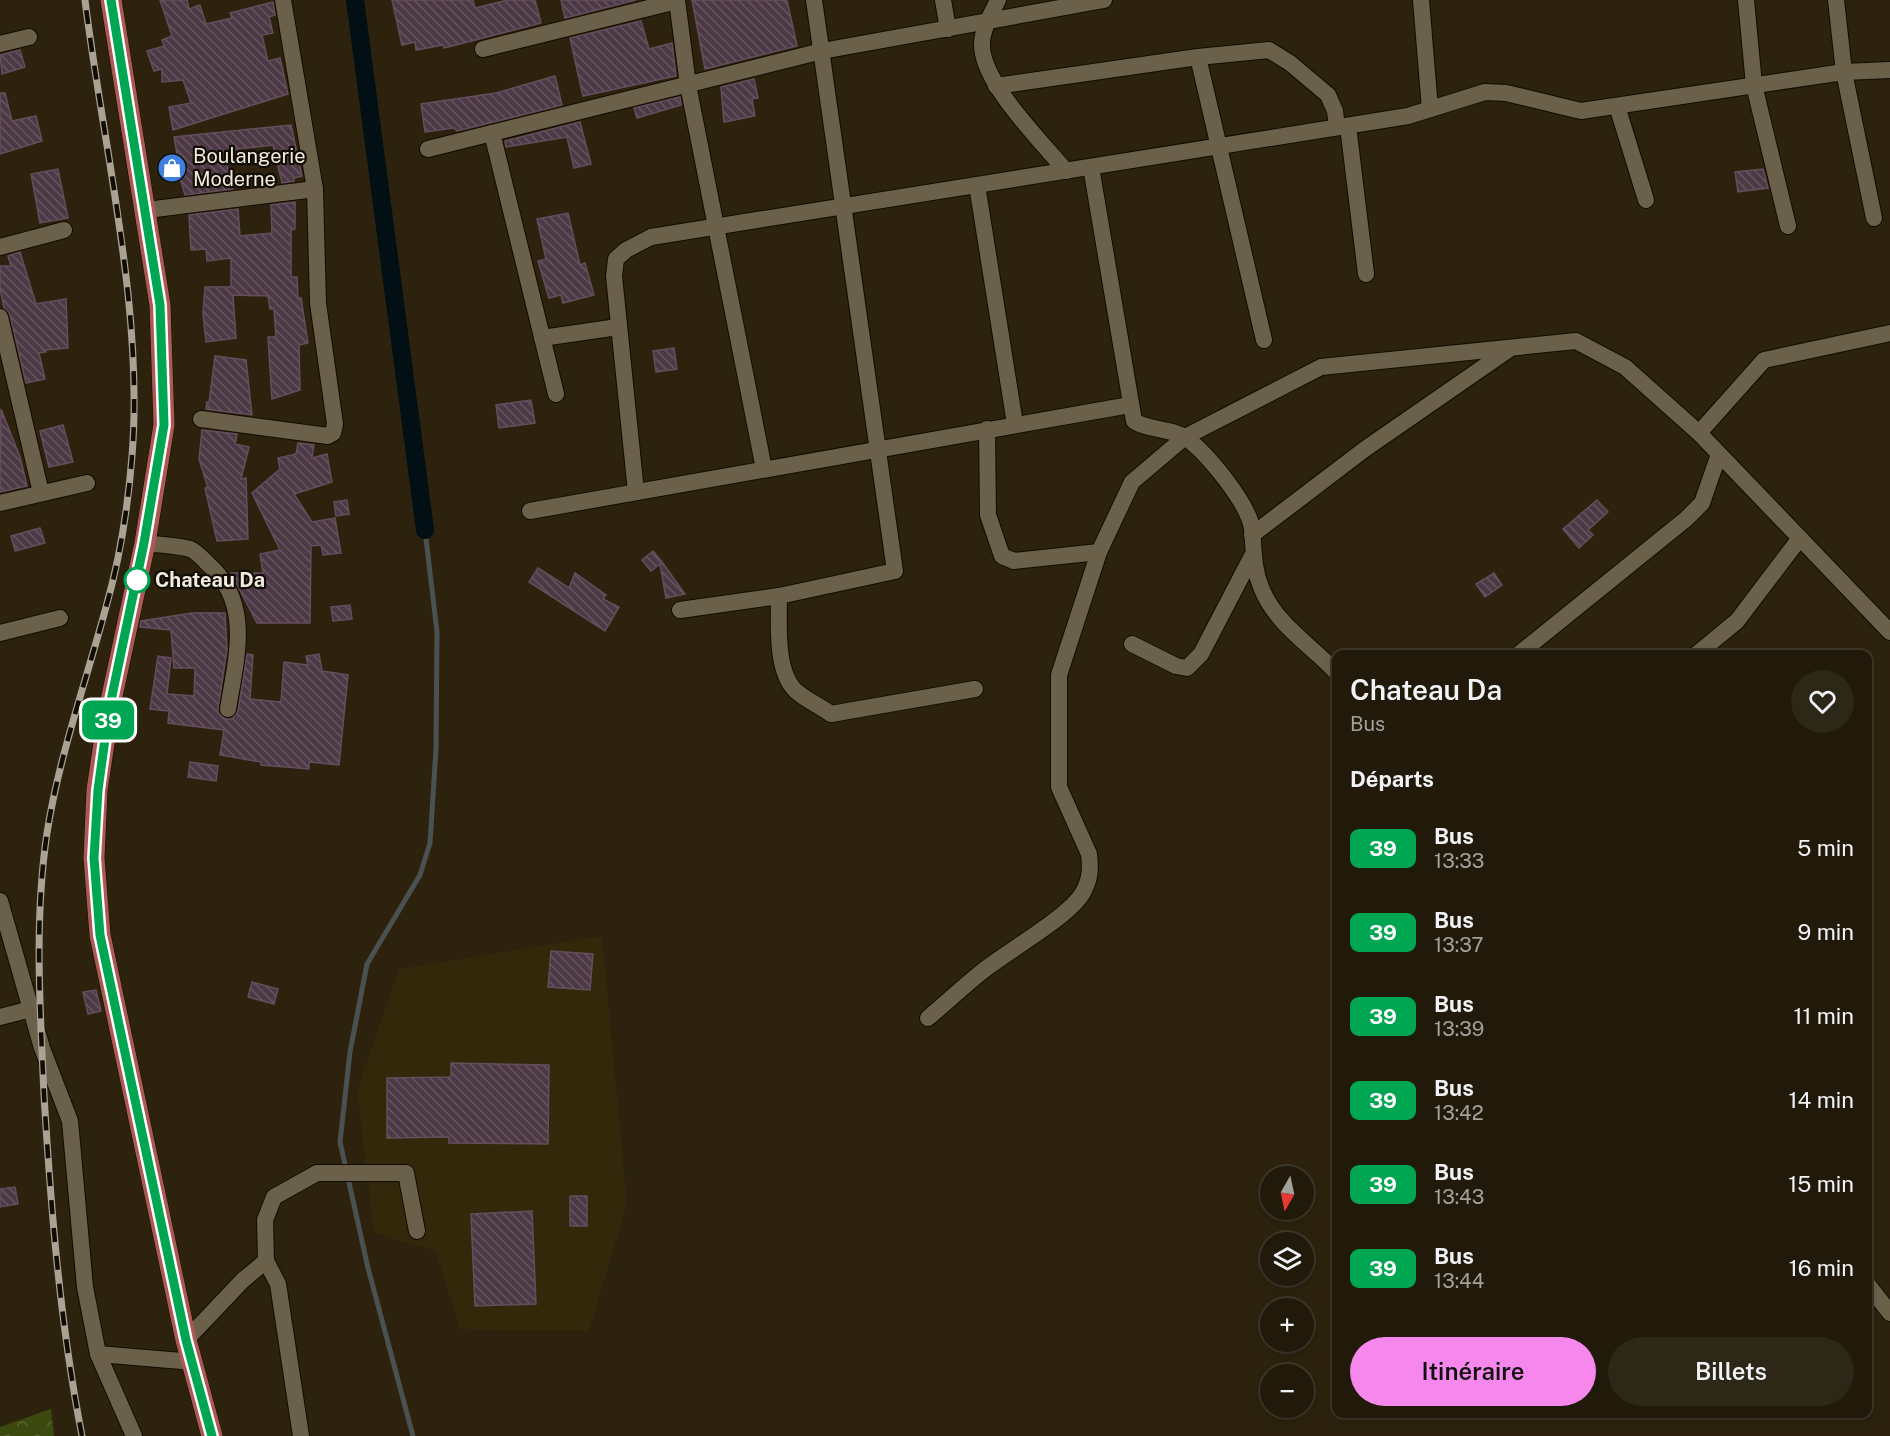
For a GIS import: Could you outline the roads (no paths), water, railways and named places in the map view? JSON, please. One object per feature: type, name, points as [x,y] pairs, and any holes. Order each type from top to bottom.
[{"type":"main road","points":[[111,0],[147,210],[160,305],[164,425],[144,543],[109,710],[98,790],[94,858],[100,935],[186,1340],[194,1362],[212,1436]]},
{"type":"street","points":[[201,419],[328,436],[333,433],[335,424],[318,303],[315,189],[283,0]]},
{"type":"street","points":[[483,49],[677,0],[688,84],[764,469]]},
{"type":"street","points":[[680,610],[779,596],[895,571],[814,0]]},
{"type":"street","points":[[943,0],[948,29]]},
{"type":"street","points":[[998,0],[987,21],[981,43],[985,65],[996,86],[1066,171]]},
{"type":"street","points":[[428,149],[822,51],[1104,0]]},
{"type":"street","points":[[1421,0],[1430,109]]},
{"type":"street","points":[[1746,0],[1754,85],[1788,226]]},
{"type":"street","points":[[1836,0],[1844,72],[1874,218]]},
{"type":"street","points":[[0,44],[29,37]]},
{"type":"street","points":[[996,86],[1198,57],[1269,50],[1290,63],[1328,95],[1343,126],[1366,274]]},
{"type":"street","points":[[1198,57],[1264,340]]},
{"type":"street","points":[[636,492],[618,327],[616,259],[626,250],[651,237],[1343,126],[1430,109],[1485,92],[1506,93],[1581,111],[1844,72],[1890,70]]},
{"type":"street","points":[[1617,106],[1646,200]]},
{"type":"street","points":[[492,133],[556,394]]},
{"type":"street","points":[[1090,167],[1134,421],[1143,427],[1185,437],[1242,501],[1252,535],[1252,556],[1261,588],[1272,607],[1298,637],[1332,668]]},
{"type":"street","points":[[977,185],[1015,424]]},
{"type":"street","points":[[147,210],[315,189]]},
{"type":"street","points":[[0,247],[64,230]]},
{"type":"street","points":[[0,317],[6,374],[41,493]]},
{"type":"street","points":[[542,338],[618,327]]},
{"type":"street","points":[[1699,433],[1764,360],[1890,333]]},
{"type":"street","points":[[928,1018],[984,970],[1068,909],[1081,896],[1089,881],[1091,866],[1089,854],[1059,787],[1059,675],[1099,552],[1132,482],[1185,437],[1321,367],[1576,341],[1625,367],[1699,433],[1890,632]]},
{"type":"street","points":[[1252,535],[1365,449],[1511,348]]},
{"type":"street","points":[[530,511],[1130,405]]},
{"type":"street","points":[[987,429],[988,515],[1002,556],[1014,561],[1099,552]]},
{"type":"street","points":[[1524,650],[1686,519],[1702,503],[1719,454]]},
{"type":"street","points":[[0,503],[87,483]]},
{"type":"street","points":[[1702,650],[1737,621],[1800,538]]},
{"type":"street","points":[[144,543],[192,550],[219,573],[230,592],[239,615],[240,636],[228,709]]},
{"type":"street","points":[[1132,644],[1176,666],[1188,668],[1201,654],[1252,556]]},
{"type":"street","points":[[779,596],[779,643],[784,670],[794,690],[831,714],[975,689]]},
{"type":"street","points":[[0,633],[60,618]]},
{"type":"street","points":[[0,901],[42,1048],[69,1121],[85,1287],[98,1354],[134,1436]]},
{"type":"street","points":[[0,1017],[31,1009]]},
{"type":"street","points":[[301,1436],[278,1284],[266,1260],[265,1220],[274,1197],[317,1173],[406,1173],[417,1231]]},
{"type":"street","points":[[186,1340],[243,1280],[266,1260]]},
{"type":"street","points":[[1872,1290],[1890,1313]]},
{"type":"street","points":[[98,1354],[194,1362]]},
{"type":"waterway","points":[[355,0],[425,530]]},
{"type":"waterway","points":[[413,1436],[368,1268],[340,1142],[350,1052],[367,964],[420,875],[430,843],[436,749],[437,632],[425,530]]},
{"type":"railway","points":[[82,1436],[62,1309],[50,1181],[40,997],[40,898],[47,833],[58,776],[111,589],[119,551],[132,456],[134,400],[132,344],[120,228],[85,0]]},
{"type":"place","name":"Boulangerie Moderne","points":[[172,168]]},
{"type":"place","name":"Chateau Da","points":[[137,580]]}]
